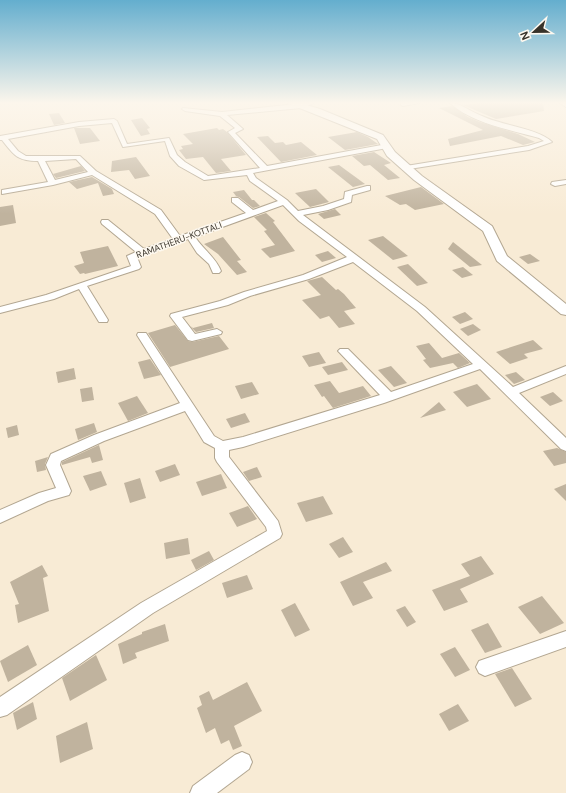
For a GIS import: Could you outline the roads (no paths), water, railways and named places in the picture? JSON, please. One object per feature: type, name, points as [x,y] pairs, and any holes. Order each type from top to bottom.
[{"type":"main road","points":[[382,140],[391,154],[406,168],[488,229],[502,258],[566,311]]},
{"type":"street","points":[[4,140],[21,158],[26,160],[78,157],[93,173],[158,212],[178,240]]},
{"type":"street","points":[[122,140],[125,146],[161,140]]},
{"type":"street","points":[[167,140],[174,156],[182,164],[207,178],[266,170],[387,146]]},
{"type":"street","points":[[238,140],[266,170]]},
{"type":"street","points":[[406,168],[529,148],[549,142],[546,140]]},
{"type":"street","points":[[40,159],[53,183]]},
{"type":"street","points":[[249,172],[253,179],[284,202],[296,214],[421,308],[566,446]]},
{"type":"street","points":[[5,192],[53,183],[93,173]]},
{"type":"street","points":[[555,184],[566,182]]},
{"type":"street","points":[[296,214],[324,208],[348,200],[348,194],[367,188]]},
{"type":"street","points":[[235,200],[252,213]]},
{"type":"street","name":"RAMATHERU-KOTTALI","points":[[82,284],[136,267],[132,256],[284,202]]},
{"type":"street","points":[[105,222],[142,252]]},
{"type":"street","points":[[190,236],[200,251],[214,263],[216,271]]},
{"type":"street","points":[[217,332],[192,338],[175,316],[224,303],[247,294],[306,276],[354,258]]},
{"type":"street","points":[[0,310],[50,296],[82,284],[103,320]]},
{"type":"street","points":[[142,335],[209,438],[222,446],[243,442],[389,397],[481,365]]},
{"type":"street","points":[[344,351],[389,397]]},
{"type":"street","points":[[511,392],[566,370]]},
{"type":"street","points":[[0,517],[44,497],[64,491],[53,465],[56,458],[99,438],[188,405]]},
{"type":"street","points":[[0,708],[147,608],[275,534],[272,526],[222,458],[222,446]]},
{"type":"street","points":[[485,667],[566,639]]},
{"type":"street","points":[[200,793],[242,762]]}]
